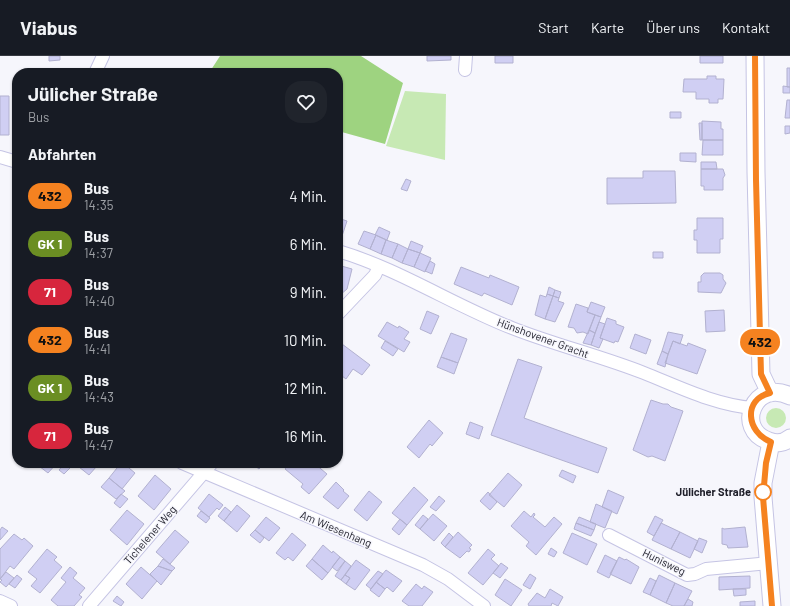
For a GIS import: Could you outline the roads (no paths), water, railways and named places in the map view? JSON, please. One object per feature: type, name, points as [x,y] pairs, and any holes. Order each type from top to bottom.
[{"type":"street","points":[[97,68],[103,56]]},
{"type":"street","points":[[465,70],[466,56]]},
{"type":"street","points":[[755,56],[756,180],[761,374],[770,393]]},
{"type":"street","points":[[0,157],[12,161]]},
{"type":"street","name":"Hünshovener Gracht","points":[[343,253],[380,266],[511,328],[644,373],[699,395],[737,407],[753,408]]},
{"type":"street","points":[[343,309],[375,275],[380,266]]},
{"type":"street","points":[[790,396],[784,392],[770,393],[759,398],[753,408],[751,420],[753,428],[763,439],[778,443],[790,438]]},
{"type":"street","points":[[771,442],[763,483],[772,606]]},
{"type":"street","name":"Tichelener Weg","points":[[89,606],[208,468]]},
{"type":"street","name":"Am Wiesenhang","points":[[208,468],[424,565],[448,579],[484,606]]},
{"type":"street","name":"Hunisweg","points":[[609,534],[687,575],[695,574],[706,569],[769,563]]},
{"type":"street","points":[[0,601],[11,606]]},
{"type":"place","name":"Jülicher Straße","points":[[763,492]]}]
